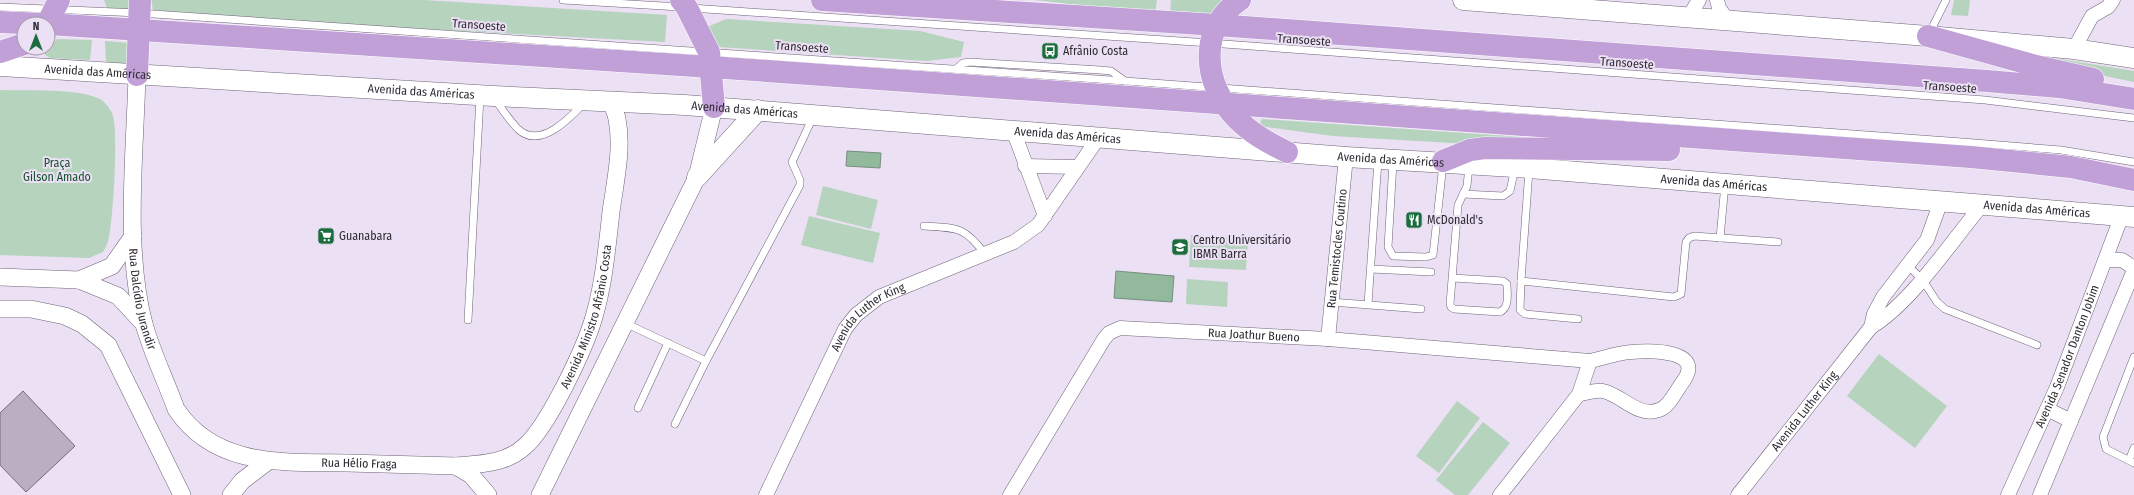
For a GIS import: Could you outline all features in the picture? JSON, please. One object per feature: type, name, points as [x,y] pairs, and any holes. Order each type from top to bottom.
[{"type":"highway","points":[[822,0],[1017,13],[1213,34],[1987,80],[2059,88],[2134,99]]},
{"type":"highway","points":[[985,0],[1017,13]]},
{"type":"highway","points":[[1240,0],[1233,5],[1213,34],[1208,57],[1210,71],[1220,96],[1235,118],[1259,138],[1288,152]]},
{"type":"highway","points":[[684,4],[710,60],[714,107]]},
{"type":"highway","points":[[137,75],[139,14]]},
{"type":"highway","points":[[50,16],[139,14],[710,60],[1220,96],[1719,139],[1971,157],[2071,167],[2134,180]]},
{"type":"highway","points":[[0,22],[16,20]]},
{"type":"highway","points":[[1928,36],[2036,66],[2134,86]]},
{"type":"highway","points":[[0,52],[16,47]]},
{"type":"highway","points":[[1443,162],[1470,150],[1485,148],[1672,150],[1702,146],[1719,139]]},
{"type":"main road","points":[[1463,0],[1928,36],[2074,49],[2134,58]]},
{"type":"main road","name":"Avenida das Américas","points":[[0,66],[758,110],[1346,157],[1522,167],[2128,216]]},
{"type":"main road","points":[[697,177],[758,110]]},
{"type":"street","points":[[1688,18],[1699,0]]},
{"type":"street","points":[[1717,0],[1719,8],[1728,21]]},
{"type":"street","points":[[2074,49],[2085,26],[2092,16],[2108,7],[2113,0]]},
{"type":"street","name":"Rua Dalcídio Jurandir","points":[[137,75],[133,236],[136,279],[144,324],[176,409],[184,420],[195,432],[223,449],[266,462]]},
{"type":"street","name":"Avenida Ministro Afrânio Costa","points":[[456,466],[495,462],[510,457],[525,447],[536,434],[563,386],[585,341],[594,316],[602,283],[618,162],[617,118],[611,102]]},
{"type":"street","points":[[540,495],[697,177],[714,107]]},
{"type":"street","points":[[1013,130],[1025,166],[1045,216]]},
{"type":"street","name":"Avenida Luther King","points":[[766,495],[845,329],[856,315],[879,297],[1014,242],[1028,234],[1045,216],[1099,137]]},
{"type":"street","name":"Rua Temistocles Coutino","points":[[1328,339],[1346,157]]},
{"type":"street","points":[[1025,166],[1078,167]]},
{"type":"street","name":"Avenida Luther King","points":[[1871,327],[1874,314],[1883,297],[1927,240],[1941,202]]},
{"type":"street","name":"Avenida Luther King","points":[[1738,495],[1871,327],[1896,308],[1922,279],[1982,205]]},
{"type":"street","name":"Avenida Senador Danton Jobim","points":[[2008,495],[2047,409],[2106,260],[2128,216]]},
{"type":"street","points":[[79,280],[112,266],[133,236]]},
{"type":"street","points":[[2040,495],[2134,269],[2122,260],[2106,260]]},
{"type":"street","points":[[0,277],[79,280],[118,296],[144,324]]},
{"type":"street","points":[[0,309],[31,309],[65,316],[82,324],[108,345],[116,356],[182,495]]},
{"type":"street","name":"Rua Joathur Bueno","points":[[1010,495],[1104,339],[1115,330],[1130,328],[1328,339],[1590,361],[1618,354],[1642,352],[1682,357],[1688,363],[1689,367],[1684,380],[1665,407],[1656,411],[1645,412],[1602,391],[1579,394]]},
{"type":"street","points":[[1500,495],[1579,394],[1590,361]]},
{"type":"street","points":[[2047,409],[2071,421]]},
{"type":"street","points":[[231,495],[242,480],[266,462]]},
{"type":"street","name":"Rua Hélio Fraga","points":[[266,462],[456,466]]},
{"type":"street","points":[[456,466],[471,475],[488,495]]},
{"type":"lane","name":"Transoeste","points":[[563,0],[684,4],[970,28],[981,33],[1079,40],[1103,41],[1118,38],[1213,34],[1985,100],[2134,118]]},
{"type":"lane","points":[[1928,36],[1946,0]]},
{"type":"lane","points":[[0,7],[50,16]]},
{"type":"lane","name":"Transoeste","points":[[710,60],[956,69],[963,63],[970,62],[1100,70],[1111,72],[1125,81],[1220,96],[1962,142],[2061,150],[2134,162]]},
{"type":"lane","points":[[486,95],[519,130],[530,134],[542,134],[554,130],[568,120],[586,101]]},
{"type":"lane","points":[[468,320],[486,95]]},
{"type":"lane","points":[[675,424],[706,361],[800,185],[800,180],[792,162],[814,115]]},
{"type":"lane","points":[[1386,159],[1388,247],[1392,256],[1426,257],[1433,255],[1443,162]]},
{"type":"lane","points":[[1368,304],[1371,269],[1386,159]]},
{"type":"lane","points":[[1452,278],[1503,281],[1507,284],[1507,304],[1504,310],[1500,312],[1451,308],[1452,278],[1458,205],[1467,186],[1469,164]]},
{"type":"lane","points":[[1463,194],[1498,196],[1508,193],[1522,167]]},
{"type":"lane","points":[[1522,167],[1522,281],[1520,310],[1525,314],[1578,319]]},
{"type":"lane","points":[[1720,238],[1725,184]]},
{"type":"lane","points":[[924,226],[960,230],[974,239],[985,254]]},
{"type":"lane","points":[[1522,281],[1674,297],[1681,294],[1686,242],[1689,238],[1694,236],[1778,242]]},
{"type":"lane","points":[[1908,266],[1922,279],[1937,302],[1945,309],[2037,345]]},
{"type":"lane","points":[[1371,269],[1431,272]]},
{"type":"lane","points":[[1331,302],[1421,308]]},
{"type":"lane","points":[[625,323],[706,361]]},
{"type":"lane","points":[[638,408],[668,343]]},
{"type":"lane","points":[[2134,357],[2103,438],[2106,449],[2131,462],[2134,448]]},
{"type":"green space","points":[[104,0],[132,0],[131,10],[107,8]]},
{"type":"green space","points":[[151,0],[424,0],[667,15],[665,42],[369,26],[153,10]]},
{"type":"green space","points":[[1035,0],[1157,0],[1155,14]]},
{"type":"green space","points":[[1171,0],[1224,0],[1214,20],[1170,17]]},
{"type":"green space","points":[[1954,0],[1970,0],[1968,16],[1951,15]]},
{"type":"green space","points":[[726,19],[920,31],[964,42],[961,57],[926,61],[718,47],[707,27]]},
{"type":"green space","points":[[56,40],[92,40],[90,60],[50,58],[47,56],[56,56]]},
{"type":"green space","points":[[105,41],[130,43],[128,64],[106,62]]},
{"type":"green space","points":[[2054,58],[2134,71],[2134,82],[2052,65]]},
{"type":"green space","name":"Praça Gilson Amado","points":[[0,90],[53,91],[82,94],[103,101],[111,110],[115,136],[112,216],[108,242],[103,252],[89,258],[0,255]]},
{"type":"green space","points":[[1262,119],[1608,143],[1485,145],[1333,136],[1259,126]]},
{"type":"green space","points":[[823,186],[878,200],[871,229],[816,215]]},
{"type":"green space","points":[[809,216],[880,233],[873,263],[801,245]]},
{"type":"green space","points":[[1191,235],[1248,239],[1246,270],[1189,267]]},
{"type":"green space","points":[[1187,279],[1228,282],[1227,307],[1186,304]]},
{"type":"green space","points":[[1879,354],[1947,406],[1915,448],[1847,396]]},
{"type":"green space","points":[[1457,401],[1480,418],[1439,473],[1416,456]]},
{"type":"green space","points":[[1483,422],[1510,443],[1468,495],[1455,495],[1436,480]]},
{"type":"shaded area","points":[[847,151],[881,153],[880,168],[846,166]]},
{"type":"shaded area","points":[[1116,271],[1174,276],[1172,302],[1114,298]]},
{"type":"building","points":[[23,391],[75,446],[26,492],[0,465],[0,413]]},
{"type":"place","name":"Afrânio Costa","points":[[1050,51]]},
{"type":"place","name":"McDonald's","points":[[1414,220]]},
{"type":"place","name":"Guanabara","points":[[326,236]]},
{"type":"place","name":"Centro Universitário IBMR Barra","points":[[1180,247]]}]
